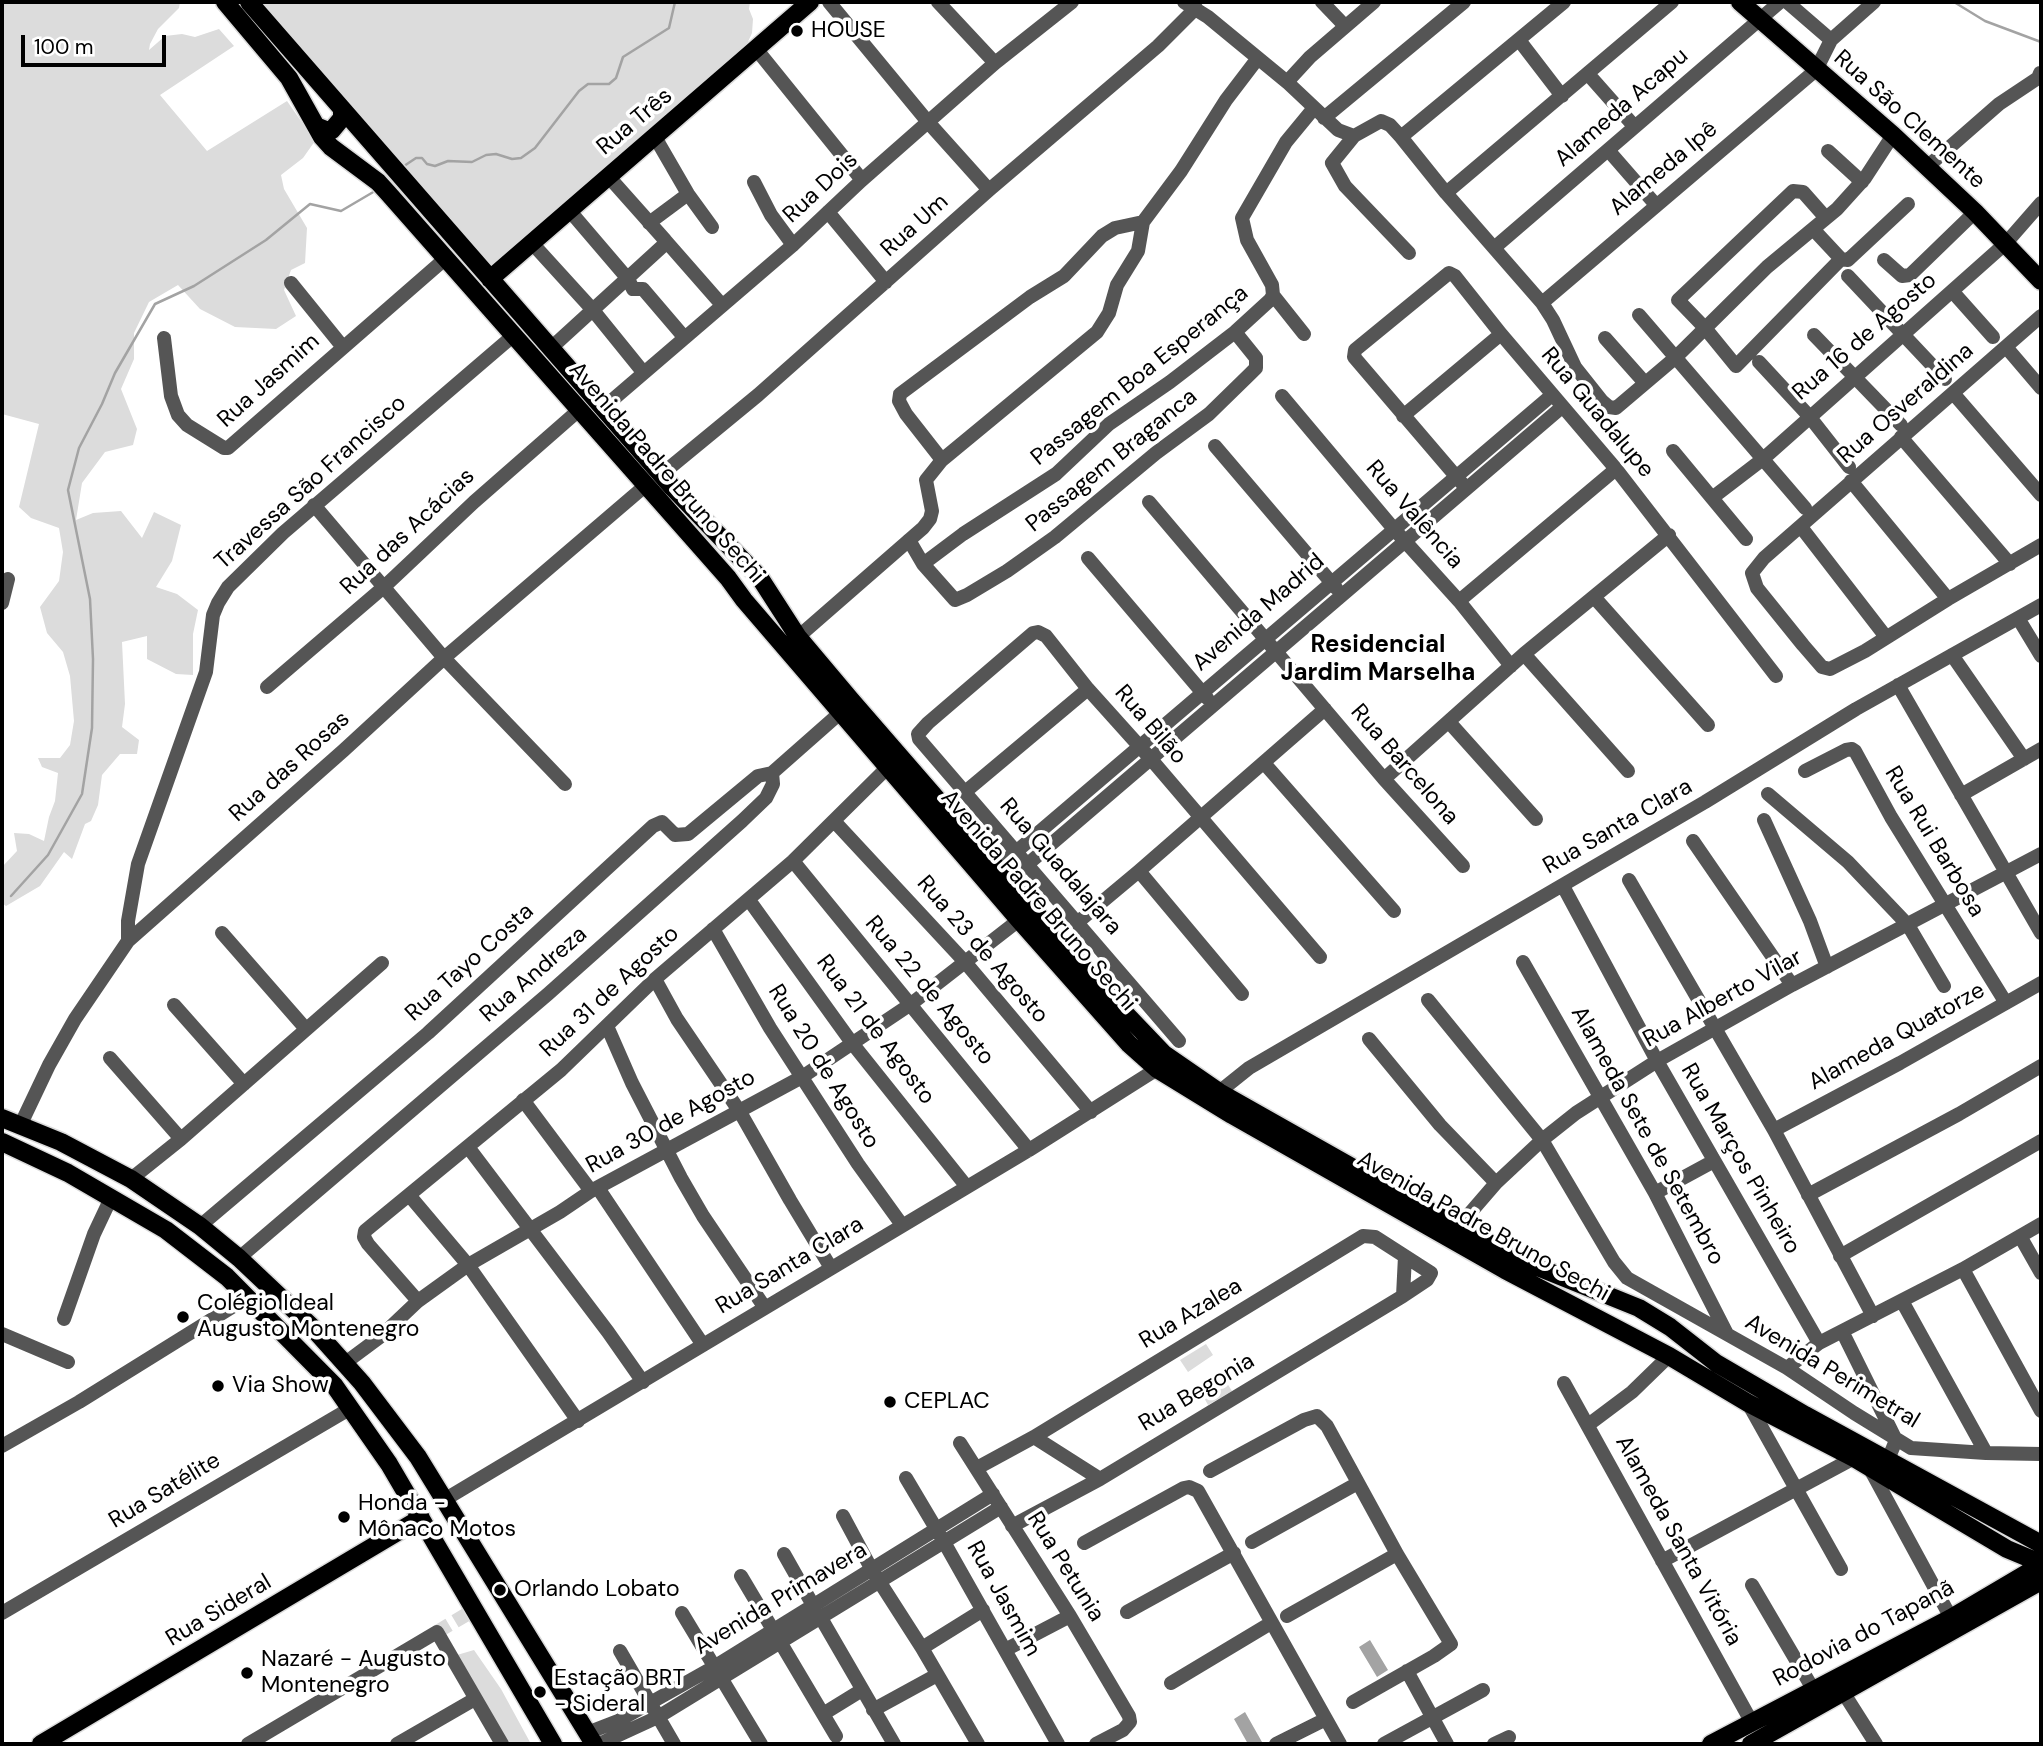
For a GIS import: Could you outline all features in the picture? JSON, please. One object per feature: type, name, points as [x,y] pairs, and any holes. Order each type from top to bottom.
[{"type":"main road","name":"Avenida Padre Bruno Sechi","points":[[225,2],[289,78],[322,137],[339,155],[378,182],[728,578],[1019,920],[1129,1044],[1157,1069],[1375,1196],[1668,1356],[1748,1403],[1861,1462],[2040,1567]]},
{"type":"main road","name":"Avenida Padre Bruno Sechi","points":[[248,2],[603,408],[750,567],[798,637],[1100,987],[1161,1051],[1219,1092],[1458,1227],[1547,1272],[1639,1308],[1716,1363],[2041,1544]]},
{"type":"main road","name":"Rua Três","points":[[490,279],[810,2]]},
{"type":"main road","name":"Rua São Clemente","points":[[1740,2],[1893,135],[1975,212],[2041,281]]},
{"type":"main road","points":[[316,126],[332,130],[342,118],[342,110]]},
{"type":"main road","points":[[339,155],[339,145],[345,135],[353,132],[363,135]]},
{"type":"main road","points":[[728,578],[738,582],[743,580],[750,567]]},
{"type":"main road","points":[[744,600],[748,591],[755,586],[766,587]]},
{"type":"main road","points":[[2,1118],[61,1142],[131,1179],[200,1226],[291,1304],[390,1418],[594,1740]]},
{"type":"main road","points":[[2,1142],[68,1173],[166,1230],[228,1277],[322,1373],[351,1408],[421,1518],[553,1744]]},
{"type":"main road","points":[[1626,1335],[1639,1308]]},
{"type":"main road","name":"Rua Sideral","points":[[41,1744],[421,1518]]},
{"type":"main road","points":[[453,1572],[466,1567],[478,1556]]},
{"type":"main road","name":"Rodovia do Tapanã","points":[[1711,1744],[1951,1618],[2040,1567]]},
{"type":"main road","name":"Rodovia do Tapanã","points":[[1751,1744],[1843,1692],[2040,1567]]},
{"type":"main road","points":[[1738,1744],[1779,1717],[1776,1708]]},
{"type":"street","points":[[829,2],[928,122],[989,190]]},
{"type":"street","points":[[937,2],[995,64]]},
{"type":"street","name":"Rua Dois","points":[[603,408],[793,245],[862,180],[995,64],[1072,2]]},
{"type":"street","points":[[1322,2],[1345,26]]},
{"type":"street","points":[[1287,82],[1310,57],[1374,2]]},
{"type":"street","points":[[1319,113],[1464,2]]},
{"type":"street","points":[[1401,137],[1564,2]]},
{"type":"street","points":[[1446,193],[1672,2]]},
{"type":"street","name":"Alameda Acapu","points":[[1494,248],[1780,2]]},
{"type":"street","points":[[1787,2],[1831,40]]},
{"type":"street","points":[[1816,70],[1831,40],[1874,2]]},
{"type":"street","points":[[1190,5],[1287,82],[1338,130],[1354,136]]},
{"type":"street","name":"Rua Um","points":[[662,474],[758,395],[989,190],[1158,46],[1190,5]]},
{"type":"street","points":[[1519,40],[1562,96]]},
{"type":"street","points":[[757,50],[862,180]]},
{"type":"street","points":[[798,637],[930,519],[932,511],[926,480],[942,460],[1097,332],[1109,313],[1117,285],[1138,251],[1143,222],[1258,58]]},
{"type":"street","name":"Alameda Ipê","points":[[1542,303],[1816,70]]},
{"type":"street","points":[[1927,167],[2000,104],[2038,78],[2040,73]]},
{"type":"street","points":[[1588,74],[1634,126]]},
{"type":"street","name":"Passagem Boa Esperança","points":[[923,564],[963,534],[1056,474],[1118,417],[1170,382],[1235,332],[1270,300],[1273,295],[1272,285],[1247,240],[1242,218],[1286,142],[1319,113]]},
{"type":"street","points":[[1409,253],[1369,213],[1336,174],[1332,163],[1354,136],[1381,121],[1390,125],[1401,137],[1542,303],[1575,367],[1609,407],[1616,408],[1675,358],[1740,292],[1826,218],[1862,182],[1893,135]]},
{"type":"street","points":[[655,137],[688,194],[712,227]]},
{"type":"street","points":[[1608,150],[1656,205]]},
{"type":"street","points":[[1828,151],[1862,182]]},
{"type":"street","points":[[608,176],[722,305]]},
{"type":"street","points":[[754,182],[771,215],[793,245]]},
{"type":"street","points":[[1826,218],[1803,192],[1793,191],[1678,300],[1736,366],[1841,259]]},
{"type":"street","points":[[649,223],[688,194]]},
{"type":"street","name":"Rua 16 de Agosto","points":[[1712,498],[1763,459],[2006,243],[2041,203]]},
{"type":"street","points":[[1813,229],[1841,259],[1848,260],[1908,204]]},
{"type":"street","points":[[569,210],[628,279],[633,289],[643,289],[684,337]]},
{"type":"street","points":[[828,212],[886,282]]},
{"type":"street","points":[[1884,260],[1902,276],[1910,275],[1975,212]]},
{"type":"street","points":[[942,460],[906,414],[899,401],[900,394],[1030,297],[1063,276],[1102,236],[1115,228],[1143,222]]},
{"type":"street","points":[[551,348],[628,279],[666,240]]},
{"type":"street","points":[[531,242],[592,309],[643,372]]},
{"type":"street","name":"Rua Jasmim","points":[[164,338],[171,396],[178,415],[187,425],[224,448],[235,444],[342,346],[446,258]]},
{"type":"street","name":"Rua Guadalupe","points":[[1403,416],[1354,357],[1355,350],[1449,273],[1455,276],[1616,469],[1776,676]]},
{"type":"street","points":[[1848,276],[1945,379]]},
{"type":"street","points":[[291,283],[342,346]]},
{"type":"street","points":[[1952,291],[1993,337]]},
{"type":"street","points":[[1273,295],[1304,334]]},
{"type":"street","points":[[1639,315],[1805,508]]},
{"type":"street","name":"Rua Osveraldina","points":[[1886,636],[1865,651],[1830,669],[1822,667],[1757,588],[1752,573],[1764,558],[1801,527],[1850,474],[1901,431],[1953,393],[2041,316]]},
{"type":"street","name":"Passagem Braganca","points":[[923,564],[951,598],[962,598],[1030,556],[1156,453],[1209,414],[1256,368],[1256,358],[1235,332]]},
{"type":"street","points":[[1466,488],[1403,416],[1501,334]]},
{"type":"street","name":"Travessa São Francisco","points":[[128,941],[128,921],[138,864],[206,672],[213,615],[228,587],[255,558],[314,505],[514,335]]},
{"type":"street","points":[[1814,335],[1854,376],[2010,564]]},
{"type":"street","points":[[1605,338],[1645,383]]},
{"type":"street","points":[[2006,347],[2041,388]]},
{"type":"street","points":[[1759,362],[1809,416],[1850,474],[1948,599]]},
{"type":"street","points":[[1953,393],[2041,495]]},
{"type":"street","name":"Avenida Madrid","points":[[1002,875],[1016,851],[1552,395]]},
{"type":"street","name":"Rua Valência","points":[[1282,396],[1393,528],[1459,601],[1511,666]]},
{"type":"street","name":"Avenida Madrid","points":[[1002,875],[1027,865],[1562,407]]},
{"type":"street","name":"Rua das Acácias","points":[[267,687],[385,586],[474,502],[579,410]]},
{"type":"street","points":[[1215,446],[1341,595]]},
{"type":"street","points":[[1673,451],[1746,539]]},
{"type":"street","points":[[1459,601],[1616,469]]},
{"type":"street","name":"Rua das Rosas","points":[[20,1126],[75,1019],[128,941],[344,750],[444,657],[645,486]]},
{"type":"street","name":"Rua Barcelona","points":[[1149,502],[1384,779],[1463,866]]},
{"type":"street","points":[[314,505],[444,657],[565,784]]},
{"type":"street","points":[[1801,527],[1886,636],[2041,545]]},
{"type":"street","points":[[1384,779],[1524,654],[1669,535]]},
{"type":"street","points":[[909,540],[923,564]]},
{"type":"street","points":[[1088,558],[1213,704]]},
{"type":"street","points":[[2,603],[8,579]]},
{"type":"street","points":[[1594,597],[1708,725]]},
{"type":"street","name":"Rua Santa Clara","points":[[1219,1092],[1249,1068],[1563,886],[1898,685],[2041,605]]},
{"type":"street","points":[[2018,618],[2041,656]]},
{"type":"street","name":"Rua Bilão","points":[[928,723],[1033,633],[1046,636],[1088,689],[1320,957]]},
{"type":"street","points":[[1524,654],[1628,771]]},
{"type":"street","points":[[1952,655],[2024,759]]},
{"type":"street","points":[[1898,685],[2041,933]]},
{"type":"street","points":[[965,792],[1088,689]]},
{"type":"street","points":[[1078,922],[1325,709]]},
{"type":"street","name":"Rua Andreza","points":[[239,1258],[548,994],[742,821],[766,798],[773,784],[772,773],[841,713]]},
{"type":"street","points":[[1449,722],[1536,819]]},
{"type":"street","name":"Rua Guadalajara","points":[[928,723],[918,734],[922,743],[1179,1041]]},
{"type":"street","points":[[1961,795],[2041,749]]},
{"type":"street","name":"Rua Rui Barbosa","points":[[1805,771],[1846,750],[1855,751],[1891,817],[2006,1003]]},
{"type":"street","points":[[1264,763],[1394,911]]},
{"type":"street","name":"Rua 31 de Agosto","points":[[418,1301],[368,1244],[364,1237],[365,1231],[561,1070],[655,979],[793,861],[888,767]]},
{"type":"street","name":"Rua Tayo Costa","points":[[200,1226],[428,1033],[646,831],[660,822],[675,835],[688,834],[758,776],[772,773]]},
{"type":"street","points":[[1769,794],[1848,862],[1908,925],[1944,986]]},
{"type":"street","points":[[1764,820],[1828,967]]},
{"type":"street","name":"Rua 23 de Agosto","points":[[834,821],[965,962],[1091,1112]]},
{"type":"street","points":[[1693,841],[1792,985]]},
{"type":"street","name":"Rua Alberto Vilar","points":[[1458,1227],[1496,1183],[1542,1140],[1657,1061],[1792,985],[2041,855]]},
{"type":"street","name":"Rua 22 de Agosto","points":[[793,861],[1028,1150]]},
{"type":"street","points":[[1139,871],[1242,994]]},
{"type":"street","points":[[1629,880],[1774,1130],[1873,1316]]},
{"type":"street","name":"Rua Marços Pinheiro","points":[[1563,886],[1657,1061],[1819,1343]]},
{"type":"street","name":"Rua 21 de Agosto","points":[[749,900],[852,1043],[967,1187]]},
{"type":"street","name":"Rua 30 de Agosto","points":[[345,1363],[418,1301],[468,1265],[595,1189],[802,1076],[911,1004],[1019,920]]},
{"type":"street","name":"Rua 20 de Agosto","points":[[713,929],[770,1028],[858,1164],[902,1225]]},
{"type":"street","points":[[222,933],[306,1029]]},
{"type":"street","name":"Alameda Sete de Setembro","points":[[1523,962],[1655,1193],[1727,1334]]},
{"type":"street","points":[[131,1179],[181,1139],[382,963]]},
{"type":"street","points":[[655,979],[677,1019],[740,1112],[831,1268]]},
{"type":"street","name":"Alameda Quatorze","points":[[1774,1130],[2041,983]]},
{"type":"street","name":"Avenida Perimetral","points":[[1428,1000],[1542,1140],[1623,1274],[1651,1293],[1787,1368],[1912,1448],[2041,1454]]},
{"type":"street","points":[[174,1005],[244,1084]]},
{"type":"street","points":[[607,1026],[632,1083],[703,1216],[765,1308]]},
{"type":"street","points":[[1369,1039],[1440,1125],[1496,1183]]},
{"type":"street","points":[[110,1058],[181,1139]]},
{"type":"street","points":[[1808,1195],[1959,1114],[2041,1066]]},
{"type":"street","name":"Rua Santa Clara","points":[[444,1500],[967,1187],[1157,1069]]},
{"type":"street","points":[[523,1100],[595,1189],[702,1345]]},
{"type":"street","points":[[1840,1256],[2041,1141]]},
{"type":"street","points":[[468,1147],[643,1382]]},
{"type":"street","points":[[1655,1193],[1714,1161]]},
{"type":"street","points":[[410,1195],[468,1265],[578,1421]]},
{"type":"street","points":[[64,1319],[94,1234],[111,1198]]},
{"type":"street","points":[[1787,1368],[1819,1343],[1963,1269],[2041,1224]]},
{"type":"street","name":"Rua Azalea","points":[[976,1468],[1034,1437],[1363,1236],[1375,1237],[1429,1271]]},
{"type":"street","points":[[2020,1236],[2041,1273]]},
{"type":"street","points":[[1403,1296],[1405,1256]]},
{"type":"street","points":[[1963,1269],[2041,1411]]},
{"type":"street","name":"Rua Begonia","points":[[1012,1526],[1100,1479],[1403,1296],[1427,1280],[1430,1277],[1429,1271]]},
{"type":"street","points":[[2,1446],[91,1396],[248,1297]]},
{"type":"street","points":[[1902,1301],[1986,1453]]},
{"type":"street","points":[[1843,1333],[1896,1440],[1888,1460]]},
{"type":"street","points":[[2,1334],[68,1362]]},
{"type":"street","points":[[1588,1425],[1632,1392],[1668,1356]]},
{"type":"street","name":"Alameda Santa Vitória","points":[[1564,1382],[1751,1721]]},
{"type":"street","points":[[1748,1403],[1840,1569]]},
{"type":"street","name":"Rua Satélite","points":[[2,1613],[351,1408]]},
{"type":"street","points":[[1210,1471],[1304,1420],[1317,1416],[1327,1426],[1397,1554],[1443,1626],[1451,1644],[1353,1702]]},
{"type":"street","points":[[1034,1437],[1100,1479]]},
{"type":"street","name":"Rua Petunia","points":[[960,1443],[1070,1616],[1129,1716],[1130,1723],[1123,1730],[1096,1744]]},
{"type":"street","points":[[1662,1560],[1796,1489],[1861,1462],[1951,1618]]},
{"type":"street","name":"Rua Jasmim","points":[[906,1478],[1058,1744]]},
{"type":"street","points":[[1252,1542],[1358,1483]]},
{"type":"street","points":[[1084,1543],[1175,1492],[1189,1487],[1198,1491],[1339,1744]]},
{"type":"street","name":"Avenida Primavera","points":[[941,1536],[993,1494]]},
{"type":"street","name":"Avenida Primavera","points":[[594,1740],[618,1721],[655,1710],[941,1536],[1001,1507]]},
{"type":"street","points":[[843,1516],[875,1576],[922,1648],[978,1744]]},
{"type":"street","points":[[1127,1612],[1234,1553]]},
{"type":"street","points":[[784,1554],[894,1744]]},
{"type":"street","points":[[1287,1616],[1397,1554]]},
{"type":"street","points":[[741,1576],[836,1735]]},
{"type":"street","points":[[1752,1585],[1812,1689]]},
{"type":"street","points":[[922,1648],[983,1610]]},
{"type":"street","points":[[682,1613],[761,1744]]},
{"type":"street","points":[[1005,1650],[1070,1616]]},
{"type":"street","points":[[1171,1683],[1271,1622]]},
{"type":"street","points":[[248,1744],[437,1632],[502,1744]]},
{"type":"street","points":[[620,1651],[674,1744]]},
{"type":"street","points":[[1407,1671],[1447,1744]]},
{"type":"street","points":[[873,1710],[937,1675]]},
{"type":"street","points":[[823,1714],[862,1690]]},
{"type":"street","points":[[1384,1744],[1483,1690]]},
{"type":"street","points":[[1843,1692],[1876,1744]]},
{"type":"street","points":[[397,1744],[475,1699]]},
{"type":"street","points":[[1276,1744],[1326,1719]]},
{"type":"street","points":[[1493,1744],[1509,1737]]},
{"type":"shaded area","points":[[2,2],[180,2],[179,8],[158,29],[149,50],[165,36],[182,34],[195,37],[219,29],[234,46],[160,95],[207,151],[287,101],[315,141],[303,158],[281,175],[284,189],[307,228],[305,263],[291,270],[284,290],[296,316],[276,329],[235,327],[200,309],[178,285],[149,302],[134,333],[134,359],[121,389],[137,429],[133,445],[105,452],[82,483],[76,520],[93,513],[121,511],[142,538],[154,512],[181,525],[172,561],[156,587],[177,594],[198,610],[193,634],[193,675],[176,674],[147,659],[147,636],[122,642],[125,704],[122,727],[139,740],[137,754],[120,754],[102,775],[98,805],[91,821],[85,824],[72,859],[64,852],[40,886],[6,906],[2,903],[2,867],[17,851],[14,833],[29,834],[44,841],[55,801],[58,773],[42,767],[38,758],[60,758],[70,745],[74,721],[70,676],[63,652],[47,633],[40,607],[59,581],[63,552],[59,528],[31,518],[19,507],[39,424],[2,414]]},
{"type":"shaded area","points":[[254,2],[750,2],[749,9],[753,19],[752,33],[747,44],[488,273]]},
{"type":"shaded area","points":[[1206,1344],[1213,1355],[1188,1372],[1180,1360]]},
{"type":"shaded area","points":[[1225,1380],[1232,1391],[1208,1405],[1202,1394]]},
{"type":"shaded area","points":[[1370,1640],[1388,1670],[1377,1677],[1359,1647]]},
{"type":"shaded area","points":[[474,1650],[501,1689],[531,1744],[508,1744],[457,1655]]},
{"type":"shaded area","points":[[1245,1712],[1262,1742],[1258,1744],[1248,1744],[1234,1719]]},
{"type":"waterway","points":[[401,168],[416,158],[422,158],[427,164],[435,166],[448,161],[472,162],[486,155],[496,154],[512,159],[521,158],[535,148],[579,91],[588,84],[609,84],[616,78],[623,57],[669,28],[675,2]]},
{"type":"waterway","points":[[1954,2],[1985,21],[2041,42]]},
{"type":"waterway","points":[[11,896],[48,855],[82,794],[92,728],[93,659],[90,599],[68,490],[79,448],[115,373],[155,304],[194,286],[266,240],[310,204],[341,211],[375,191]]},
{"type":"tunnel","points":[[437,1632],[474,1610]]},
{"type":"place","name":"HOUSE","points":[[797,31]]},
{"type":"place","name":"Colégio Ideal Augusto Montenegro","points":[[183,1317]]},
{"type":"place","name":"Via Show","points":[[218,1386]]},
{"type":"place","name":"CEPLAC","points":[[890,1402]]},
{"type":"place","name":"Honda - Mônaco Motos","points":[[344,1517]]},
{"type":"place","name":"Orlando Lobato","points":[[500,1590]]},
{"type":"place","name":"Nazaré - Augusto Montenegro","points":[[247,1673]]},
{"type":"place","name":"Estação BRT - Sideral","points":[[540,1692]]},
{"type":"district","name":"Residencial Jardim Marselha","points":[[1378,660]]}]
